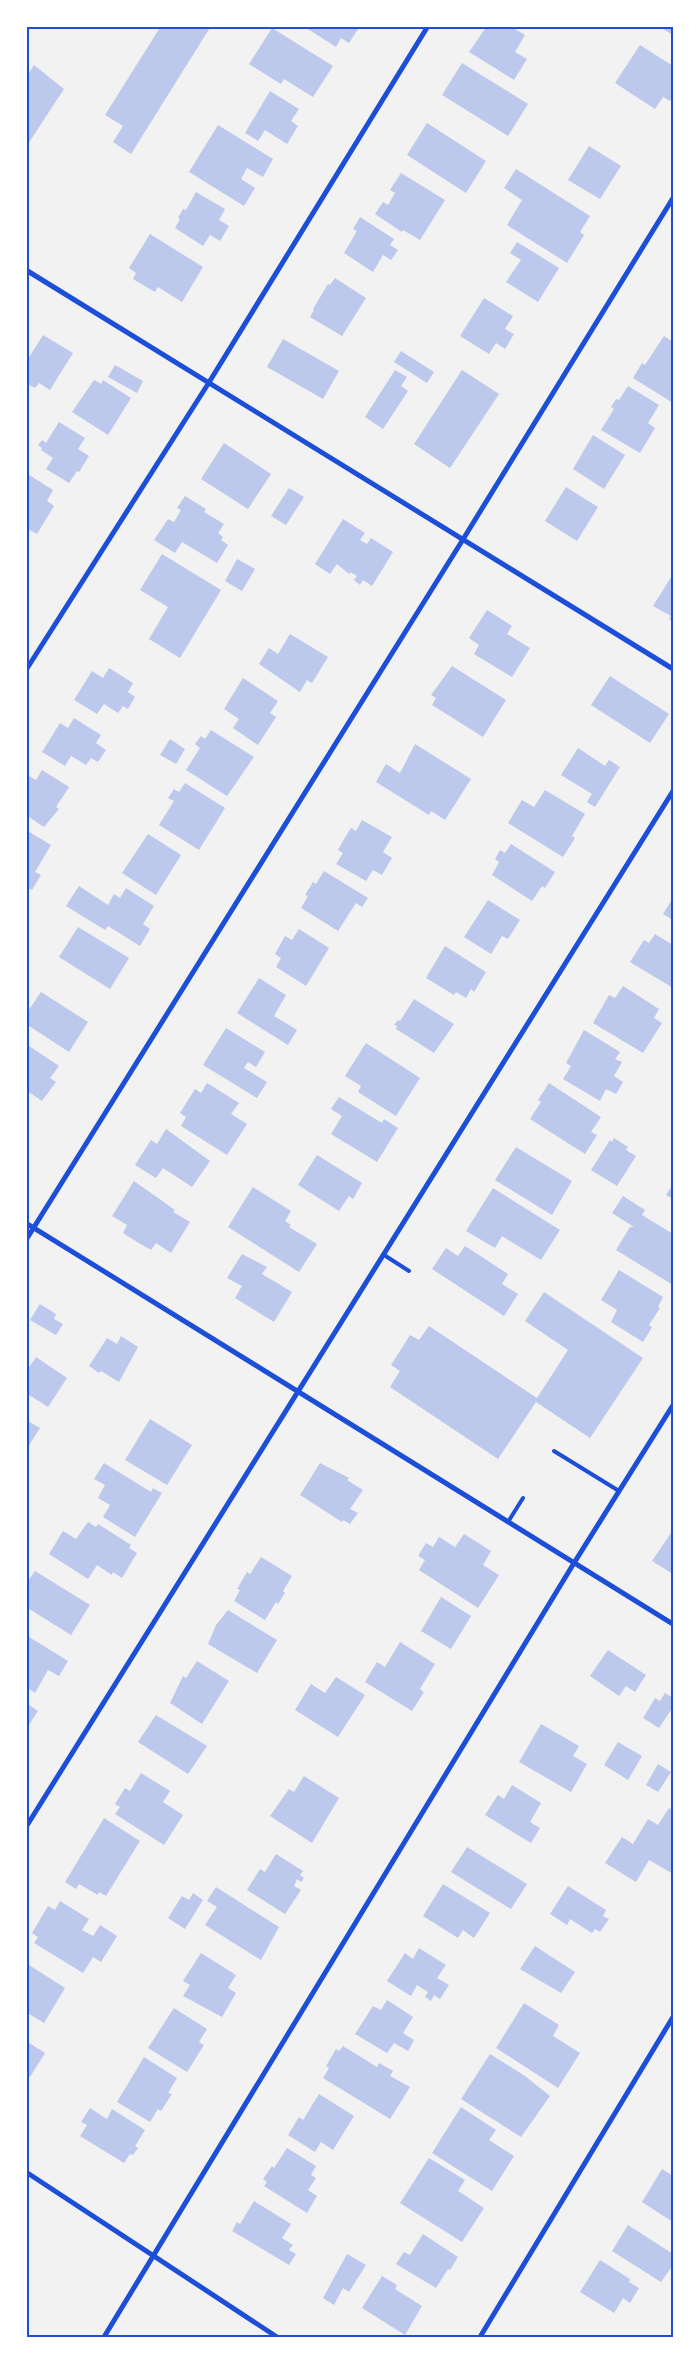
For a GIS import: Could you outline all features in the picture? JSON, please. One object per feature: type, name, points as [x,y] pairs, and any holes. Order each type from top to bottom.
[{"type":"street","points":[[26,670],[208,384],[428,26]]},
{"type":"street","points":[[26,1240],[462,541],[673,198]]},
{"type":"street","points":[[26,270],[462,541],[673,669]]},
{"type":"street","points":[[26,1827],[673,791]]},
{"type":"street","points":[[26,1223],[300,1391],[673,1624]]},
{"type":"street","points":[[104,2337],[574,1563],[673,1405]]},
{"type":"street","points":[[480,2337],[673,2017]]},
{"type":"street","points":[[26,2172],[277,2337]]},
{"type":"lane","points":[[384,1255],[409,1271]]},
{"type":"lane","points":[[554,1451],[619,1491]]},
{"type":"lane","points":[[508,1522],[523,1498]]},
{"type":"building","points":[[161,26],[211,26],[131,154],[113,142],[123,126],[105,115]]},
{"type":"building","points":[[303,26],[360,26],[349,43],[341,38],[336,47]]},
{"type":"building","points":[[487,26],[510,26],[525,35],[515,52],[527,59],[514,80],[469,52]]},
{"type":"building","points":[[658,26],[673,26],[673,35]]},
{"type":"building","points":[[272,28],[333,66],[313,97],[284,79],[281,84],[249,64]]},
{"type":"building","points":[[640,45],[673,66],[673,97],[670,101],[663,97],[655,109],[615,83]]},
{"type":"building","points":[[462,63],[528,104],[508,136],[442,95]]},
{"type":"building","points":[[34,65],[64,89],[26,147],[26,78]]},
{"type":"building","points":[[270,91],[299,109],[291,121],[298,126],[287,144],[265,130],[258,141],[245,133]]},
{"type":"building","points":[[427,123],[486,161],[466,193],[407,155]]},
{"type":"building","points":[[218,125],[273,159],[263,177],[247,168],[241,179],[255,188],[244,206],[189,172]]},
{"type":"building","points":[[589,146],[621,166],[600,199],[568,180]]},
{"type":"building","points":[[516,169],[590,216],[580,232],[584,235],[567,263],[507,225],[522,200],[504,188]]},
{"type":"building","points":[[401,173],[445,200],[420,240],[403,230],[402,232],[375,214],[383,202],[388,205],[395,193],[390,190]]},
{"type":"building","points":[[196,192],[225,209],[219,220],[229,226],[220,241],[210,235],[203,246],[175,228],[183,209],[186,210]]},
{"type":"building","points":[[360,217],[394,239],[390,245],[398,250],[391,260],[383,255],[373,272],[344,253],[357,231],[353,229]]},
{"type":"building","points":[[150,234],[203,267],[182,302],[158,287],[155,292],[133,279],[136,273],[129,268]]},
{"type":"building","points":[[517,242],[559,268],[538,302],[506,282],[521,260],[510,253]]},
{"type":"building","points":[[335,278],[366,298],[342,336],[310,317],[328,284],[330,285]]},
{"type":"building","points":[[484,298],[513,316],[505,329],[514,334],[505,349],[496,343],[489,354],[460,336]]},
{"type":"building","points":[[43,335],[73,353],[50,390],[39,383],[35,388],[26,383],[26,362]]},
{"type":"building","points":[[664,336],[673,342],[673,403],[633,378],[642,363],[645,365]]},
{"type":"building","points":[[283,339],[339,371],[323,399],[267,367]]},
{"type":"building","points":[[401,351],[434,372],[427,383],[394,362]]},
{"type":"building","points":[[115,365],[143,381],[137,393],[108,377]]},
{"type":"building","points":[[395,370],[407,377],[401,386],[408,391],[383,429],[365,417]]},
{"type":"building","points":[[462,370],[499,394],[450,468],[414,444]]},
{"type":"building","points":[[94,380],[101,384],[103,380],[131,398],[108,435],[72,412]]},
{"type":"building","points":[[628,386],[659,405],[648,423],[655,428],[640,453],[601,430],[614,409],[611,407],[616,399],[619,400]]},
{"type":"building","points":[[59,422],[85,438],[78,449],[89,456],[69,483],[46,469],[53,458],[41,450],[42,448],[38,445],[42,440],[46,443]]},
{"type":"building","points":[[593,435],[625,455],[604,489],[573,469]]},
{"type":"building","points":[[224,443],[271,474],[248,509],[201,479]]},
{"type":"building","points":[[26,473],[53,490],[47,501],[54,506],[37,534],[26,528]]},
{"type":"building","points":[[566,487],[598,507],[577,541],[545,521]]},
{"type":"building","points":[[289,488],[304,497],[286,525],[271,516]]},
{"type":"building","points":[[185,496],[206,509],[204,512],[224,524],[218,533],[223,537],[221,540],[228,545],[217,563],[182,542],[175,553],[154,540],[168,519],[174,522],[181,510],[177,508]]},
{"type":"building","points":[[343,519],[365,533],[360,540],[367,544],[371,538],[393,552],[372,586],[363,580],[360,585],[354,580],[357,576],[350,572],[349,574],[337,564],[330,574],[315,564]]},
{"type":"building","points":[[162,554],[221,590],[180,658],[149,639],[168,607],[140,590]]},
{"type":"building","points":[[237,559],[255,569],[242,591],[225,581]]},
{"type":"building","points":[[673,574],[673,621],[669,619],[671,616],[653,606]]},
{"type":"building","points":[[487,610],[512,626],[507,634],[530,648],[512,677],[474,654],[479,645],[469,638]]},
{"type":"building","points":[[290,634],[328,657],[312,683],[307,680],[300,692],[259,664],[269,648],[278,654]]},
{"type":"building","points":[[452,666],[506,700],[483,737],[432,705],[436,698],[431,695]]},
{"type":"building","points":[[109,668],[133,683],[128,692],[135,697],[128,709],[123,706],[118,713],[104,704],[97,714],[74,700],[92,671],[103,678]]},
{"type":"building","points":[[610,676],[669,714],[650,743],[591,705]]},
{"type":"building","points":[[243,678],[278,701],[270,713],[276,717],[258,745],[233,728],[239,719],[224,709]]},
{"type":"building","points":[[74,718],[101,735],[96,743],[106,750],[98,762],[91,758],[86,765],[71,756],[65,766],[42,752],[60,723],[68,728]]},
{"type":"building","points":[[211,730],[254,757],[227,796],[186,770],[200,748],[195,744],[201,736],[205,739]]},
{"type":"building","points":[[170,739],[185,749],[176,764],[160,755]]},
{"type":"building","points":[[415,744],[471,779],[445,820],[431,811],[429,815],[376,782],[386,764],[400,773]]},
{"type":"building","points":[[578,748],[605,766],[609,760],[620,767],[595,807],[587,802],[592,794],[561,775]]},
{"type":"building","points":[[42,770],[69,787],[56,807],[59,809],[44,827],[26,815],[26,776],[36,780]]},
{"type":"building","points":[[185,783],[225,808],[199,850],[159,825],[174,801],[168,798],[174,789],[179,792]]},
{"type":"building","points":[[545,790],[585,814],[572,836],[575,838],[563,857],[508,823],[522,800],[534,807]]},
{"type":"building","points":[[362,820],[392,837],[383,852],[392,858],[382,875],[373,870],[366,881],[336,864],[343,853],[338,850],[344,839],[351,828],[356,831]]},
{"type":"building","points":[[26,830],[51,845],[35,872],[41,875],[32,890],[26,887]]},
{"type":"building","points":[[148,834],[181,855],[156,895],[122,873]]},
{"type":"building","points":[[511,844],[555,872],[545,888],[542,886],[532,901],[492,875],[499,862],[495,859],[500,850],[505,853]]},
{"type":"building","points":[[324,871],[368,898],[362,907],[356,903],[338,931],[301,908],[308,896],[305,895],[313,882],[316,884]]},
{"type":"building","points":[[79,886],[108,905],[114,894],[120,898],[126,888],[154,906],[143,924],[150,929],[140,946],[108,926],[105,930],[66,906]]},
{"type":"building","points":[[673,898],[673,920],[663,914]]},
{"type":"building","points":[[488,900],[520,920],[508,939],[502,936],[491,954],[464,937]]},
{"type":"building","points":[[78,927],[129,958],[110,989],[59,957]]},
{"type":"building","points":[[299,929],[329,948],[306,986],[276,967],[281,958],[275,954],[285,936],[292,940]]},
{"type":"building","points":[[655,934],[673,945],[673,988],[630,962],[644,940],[649,943]]},
{"type":"building","points":[[445,946],[486,972],[474,992],[471,989],[466,998],[456,992],[454,995],[426,978]]},
{"type":"building","points":[[259,978],[286,995],[274,1016],[297,1030],[288,1045],[237,1013]]},
{"type":"building","points":[[623,986],[659,1009],[654,1018],[662,1023],[643,1053],[593,1023],[609,995],[615,998]]},
{"type":"building","points":[[41,992],[88,1022],[69,1052],[26,1024],[26,1014]]},
{"type":"building","points":[[414,999],[454,1024],[434,1053],[396,1029],[397,1026],[394,1025],[398,1020],[400,1021]]},
{"type":"building","points":[[226,1028],[265,1052],[256,1067],[248,1062],[244,1068],[267,1082],[257,1098],[203,1065]]},
{"type":"building","points":[[584,1030],[620,1052],[615,1059],[622,1062],[614,1076],[623,1082],[616,1094],[606,1089],[600,1101],[563,1079],[571,1066],[566,1063]]},
{"type":"building","points":[[366,1043],[420,1078],[396,1116],[358,1092],[361,1086],[345,1076]]},
{"type":"building","points":[[26,1044],[59,1066],[50,1078],[56,1082],[42,1101],[26,1090]]},
{"type":"building","points":[[207,1083],[239,1103],[231,1114],[247,1124],[227,1155],[181,1126],[186,1117],[180,1113],[195,1089],[201,1093]]},
{"type":"building","points":[[549,1083],[601,1117],[591,1132],[597,1135],[585,1154],[530,1119],[541,1102],[538,1100]]},
{"type":"building","points":[[339,1097],[382,1123],[384,1119],[398,1128],[377,1162],[331,1134],[342,1116],[331,1109]]},
{"type":"building","points":[[166,1129],[210,1161],[192,1187],[163,1168],[156,1178],[135,1165],[151,1140],[157,1144]]},
{"type":"building","points":[[614,1138],[628,1147],[626,1150],[636,1156],[617,1186],[591,1170],[610,1140],[612,1142]]},
{"type":"building","points":[[516,1147],[572,1181],[552,1215],[495,1180]]},
{"type":"building","points":[[317,1155],[362,1183],[353,1199],[349,1196],[339,1211],[298,1185]]},
{"type":"building","points":[[134,1181],[175,1210],[173,1212],[190,1222],[171,1253],[156,1243],[151,1250],[137,1242],[123,1233],[127,1225],[112,1216]]},
{"type":"building","points":[[673,1184],[673,1199],[666,1195]]},
{"type":"building","points":[[253,1187],[291,1211],[285,1221],[291,1225],[289,1227],[317,1244],[299,1272],[228,1227]]},
{"type":"building","points":[[493,1188],[560,1230],[541,1260],[502,1236],[495,1248],[466,1231]]},
{"type":"building","points":[[623,1196],[645,1210],[642,1215],[673,1234],[673,1285],[616,1250],[630,1227],[634,1227],[612,1213]]},
{"type":"building","points":[[465,1246],[508,1274],[502,1284],[518,1294],[504,1316],[432,1269],[446,1248],[458,1256]]},
{"type":"building","points":[[242,1254],[267,1267],[262,1274],[292,1292],[274,1322],[235,1298],[242,1286],[227,1278]]},
{"type":"building","points":[[619,1270],[663,1297],[658,1307],[660,1308],[649,1325],[652,1327],[643,1342],[611,1322],[617,1310],[601,1300]]},
{"type":"building","points":[[544,1292],[643,1358],[590,1438],[536,1402],[498,1459],[390,1387],[400,1371],[391,1365],[410,1335],[419,1340],[429,1326],[537,1398],[568,1350],[525,1321]]},
{"type":"building","points":[[40,1304],[56,1314],[54,1319],[63,1324],[56,1335],[30,1320]]},
{"type":"building","points":[[121,1336],[138,1347],[119,1382],[89,1366],[107,1338],[117,1344]]},
{"type":"building","points":[[36,1357],[67,1378],[48,1407],[26,1393],[26,1368],[28,1369]]},
{"type":"building","points":[[150,1419],[192,1445],[167,1485],[125,1460]]},
{"type":"building","points":[[26,1420],[40,1428],[26,1450]]},
{"type":"building","points":[[104,1463],[151,1492],[153,1488],[162,1493],[135,1537],[103,1517],[110,1505],[98,1498],[105,1485],[94,1479]]},
{"type":"building","points":[[320,1463],[349,1478],[347,1480],[363,1490],[350,1509],[358,1513],[350,1524],[343,1520],[342,1522],[300,1495]]},
{"type":"building","points":[[88,1522],[96,1527],[98,1524],[131,1545],[129,1548],[137,1553],[122,1578],[113,1572],[112,1575],[97,1565],[88,1579],[49,1554],[63,1531],[76,1539]]},
{"type":"building","points":[[673,1530],[673,1574],[652,1561]]},
{"type":"building","points":[[464,1534],[491,1551],[483,1565],[499,1575],[478,1608],[419,1570],[425,1560],[418,1556],[426,1543],[433,1547],[439,1537],[455,1547]]},
{"type":"building","points":[[261,1557],[292,1576],[283,1591],[285,1593],[278,1604],[276,1602],[265,1620],[234,1601],[240,1590],[237,1589],[247,1572],[250,1574]]},
{"type":"building","points":[[35,1571],[90,1605],[71,1635],[26,1607],[26,1584]]},
{"type":"building","points":[[441,1597],[471,1616],[451,1649],[421,1631]]},
{"type":"building","points":[[228,1610],[277,1640],[257,1673],[208,1644],[216,1625]]},
{"type":"building","points":[[26,1635],[68,1661],[59,1676],[48,1670],[35,1693],[26,1687]]},
{"type":"building","points":[[400,1642],[435,1664],[420,1689],[424,1692],[412,1711],[365,1682],[377,1662],[385,1667]]},
{"type":"building","points":[[608,1650],[646,1675],[635,1692],[626,1686],[619,1696],[590,1676]]},
{"type":"building","points":[[197,1661],[229,1681],[202,1724],[170,1703],[183,1676],[186,1678]]},
{"type":"building","points":[[336,1677],[365,1695],[338,1737],[295,1710],[311,1684],[325,1693]]},
{"type":"building","points":[[665,1693],[673,1698],[673,1707],[659,1728],[643,1718],[655,1698],[660,1701]]},
{"type":"building","points":[[26,1703],[38,1711],[26,1729]]},
{"type":"building","points":[[156,1715],[207,1746],[188,1774],[138,1742]]},
{"type":"building","points":[[541,1724],[579,1746],[573,1756],[587,1764],[571,1792],[519,1762]]},
{"type":"building","points":[[618,1742],[642,1756],[628,1780],[604,1765]]},
{"type":"building","points":[[658,1764],[671,1772],[658,1792],[646,1785]]},
{"type":"building","points":[[141,1773],[170,1791],[163,1802],[183,1815],[164,1845],[115,1814],[120,1807],[115,1804],[125,1788],[130,1791]]},
{"type":"building","points":[[304,1776],[339,1798],[312,1843],[270,1816],[289,1789],[294,1792]]},
{"type":"building","points":[[512,1785],[541,1803],[530,1822],[540,1828],[531,1843],[485,1815],[498,1795],[504,1799]]},
{"type":"building","points":[[669,1808],[673,1810],[673,1874],[649,1860],[636,1882],[605,1863],[622,1837],[633,1844],[648,1819],[658,1825]]},
{"type":"building","points":[[104,1818],[140,1841],[106,1896],[99,1892],[98,1895],[79,1884],[76,1889],[65,1882]]},
{"type":"building","points":[[467,1847],[527,1884],[511,1909],[451,1872]]},
{"type":"building","points":[[276,1854],[303,1871],[300,1875],[304,1878],[301,1882],[297,1879],[294,1886],[301,1890],[285,1914],[247,1890],[260,1869],[265,1872]]},
{"type":"building","points":[[443,1884],[490,1913],[474,1938],[463,1930],[458,1938],[423,1916]]},
{"type":"building","points":[[568,1886],[606,1910],[603,1916],[609,1919],[600,1932],[595,1929],[592,1933],[570,1919],[567,1925],[550,1914]]},
{"type":"building","points":[[216,1887],[279,1927],[261,1960],[205,1925],[217,1907],[207,1901]]},
{"type":"building","points":[[193,1893],[203,1900],[185,1929],[168,1918],[182,1896],[189,1900]]},
{"type":"building","points":[[60,1901],[89,1919],[82,1930],[93,1936],[100,1925],[117,1936],[101,1962],[93,1957],[83,1973],[34,1943],[38,1937],[32,1933],[48,1906],[55,1910]]},
{"type":"building","points":[[535,1946],[575,1972],[561,1993],[520,1969]]},
{"type":"building","points":[[419,1948],[446,1965],[437,1978],[449,1985],[440,1999],[434,1995],[431,2001],[425,1997],[428,1992],[417,1985],[411,1996],[387,1981],[405,1953],[413,1959]]},
{"type":"building","points":[[201,1953],[236,1975],[228,1988],[236,1993],[222,2017],[183,1996],[190,1985],[183,1981]]},
{"type":"building","points":[[26,1963],[65,1988],[44,2023],[26,2012]]},
{"type":"building","points":[[387,2000],[413,2017],[403,2033],[414,2040],[408,2051],[394,2043],[387,2053],[355,2034],[373,2006],[381,2010]]},
{"type":"building","points":[[524,2003],[559,2025],[553,2036],[580,2053],[558,2088],[496,2048]]},
{"type":"building","points":[[174,2008],[207,2029],[199,2042],[204,2045],[187,2072],[148,2048]]},
{"type":"building","points":[[26,2041],[45,2053],[30,2077],[26,2074]]},
{"type":"building","points":[[343,2046],[377,2067],[379,2063],[393,2071],[390,2076],[410,2087],[390,2119],[323,2078],[329,2068],[326,2066],[336,2049],[339,2051]]},
{"type":"building","points":[[490,2054],[525,2076],[550,2096],[521,2137],[461,2099]]},
{"type":"building","points":[[144,2057],[177,2078],[168,2093],[172,2094],[161,2111],[158,2109],[150,2122],[117,2102]]},
{"type":"building","points":[[319,2094],[354,2116],[333,2150],[321,2142],[315,2152],[288,2135],[299,2117],[303,2120]]},
{"type":"building","points":[[461,2107],[496,2130],[489,2140],[514,2156],[492,2191],[432,2153]]},
{"type":"building","points":[[90,2108],[107,2119],[112,2109],[145,2130],[135,2146],[138,2148],[133,2155],[130,2154],[124,2163],[80,2136],[87,2125],[81,2122]]},
{"type":"building","points":[[287,2148],[316,2166],[311,2175],[316,2178],[308,2190],[317,2196],[307,2213],[264,2186],[267,2182],[263,2179],[272,2166],[274,2168]]},
{"type":"building","points":[[429,2158],[465,2180],[458,2191],[484,2208],[462,2242],[400,2203]]},
{"type":"building","points":[[662,2169],[673,2176],[673,2222],[642,2202]]},
{"type":"building","points":[[254,2201],[291,2224],[282,2238],[293,2245],[289,2250],[296,2254],[289,2265],[232,2231],[237,2222],[240,2224]]},
{"type":"building","points":[[628,2225],[673,2254],[673,2265],[661,2282],[612,2251]]},
{"type":"building","points":[[423,2234],[458,2257],[436,2288],[396,2264],[404,2252],[410,2255]]},
{"type":"building","points":[[347,2254],[366,2265],[349,2292],[343,2288],[334,2305],[323,2298]]},
{"type":"building","points":[[600,2260],[630,2279],[629,2282],[639,2288],[630,2303],[623,2298],[614,2313],[580,2292]]},
{"type":"building","points":[[382,2276],[397,2285],[395,2289],[422,2306],[405,2335],[362,2308]]}]
